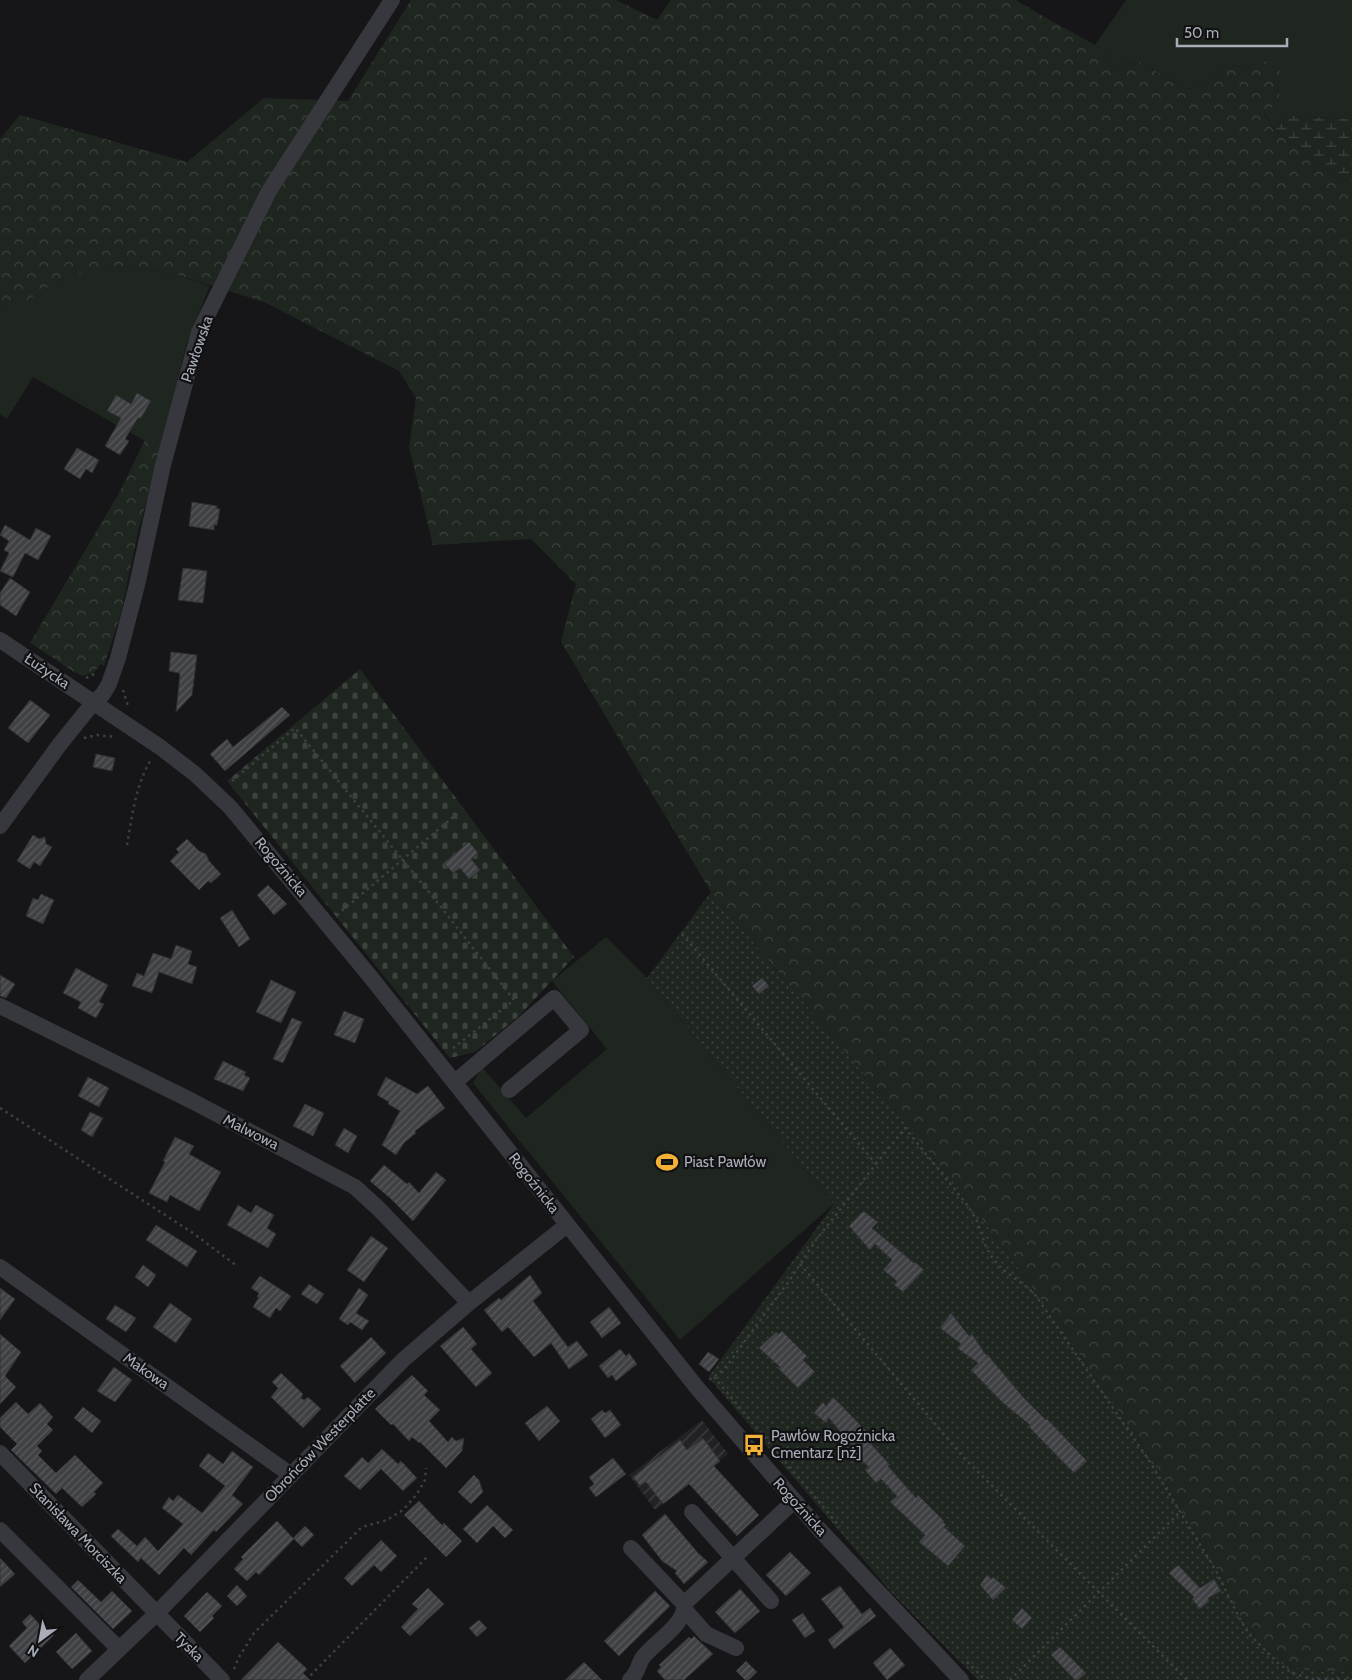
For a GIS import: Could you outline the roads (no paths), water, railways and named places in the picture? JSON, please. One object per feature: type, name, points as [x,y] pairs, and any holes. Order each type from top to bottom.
[{"type":"street","name":"Pawłowska","points":[[0,826],[60,744],[103,694],[118,658],[137,585],[163,465],[199,332],[269,191],[392,0]]},
{"type":"street","name":"Łużycka","points":[[0,640],[94,703]]},
{"type":"street","name":"Rogoźnicka","points":[[94,703],[157,755],[210,788],[247,826],[455,1082],[698,1389],[794,1501],[961,1680]]},
{"type":"street","points":[[455,1082],[554,998],[581,1030],[509,1090]]},
{"type":"street","name":"Malwowa","points":[[0,1006],[192,1101],[355,1186],[380,1209],[469,1303]]},
{"type":"street","name":"Obrońców Westerplatte","points":[[86,1680],[156,1614],[403,1360],[469,1303],[567,1225]]},
{"type":"street","name":"Makowa","points":[[0,1267],[291,1475]]},
{"type":"street","name":"Stanisława Morciszka","points":[[0,1453],[156,1614]]},
{"type":"street","points":[[630,1680],[638,1673],[642,1658],[678,1622],[685,1607],[733,1558],[794,1501]]},
{"type":"street","points":[[692,1512],[771,1601]]},
{"type":"street","points":[[0,1530],[118,1649]]},
{"type":"street","points":[[631,1548],[685,1607],[706,1634],[736,1648]]},
{"type":"street","name":"Tyska","points":[[156,1614],[227,1675]]},
{"type":"place","name":"Piast Pawłów","points":[[667,1162]]},
{"type":"place","name":"Pawłów Rogoźnicka Cmentarz [nż]","points":[[754,1445]]}]
